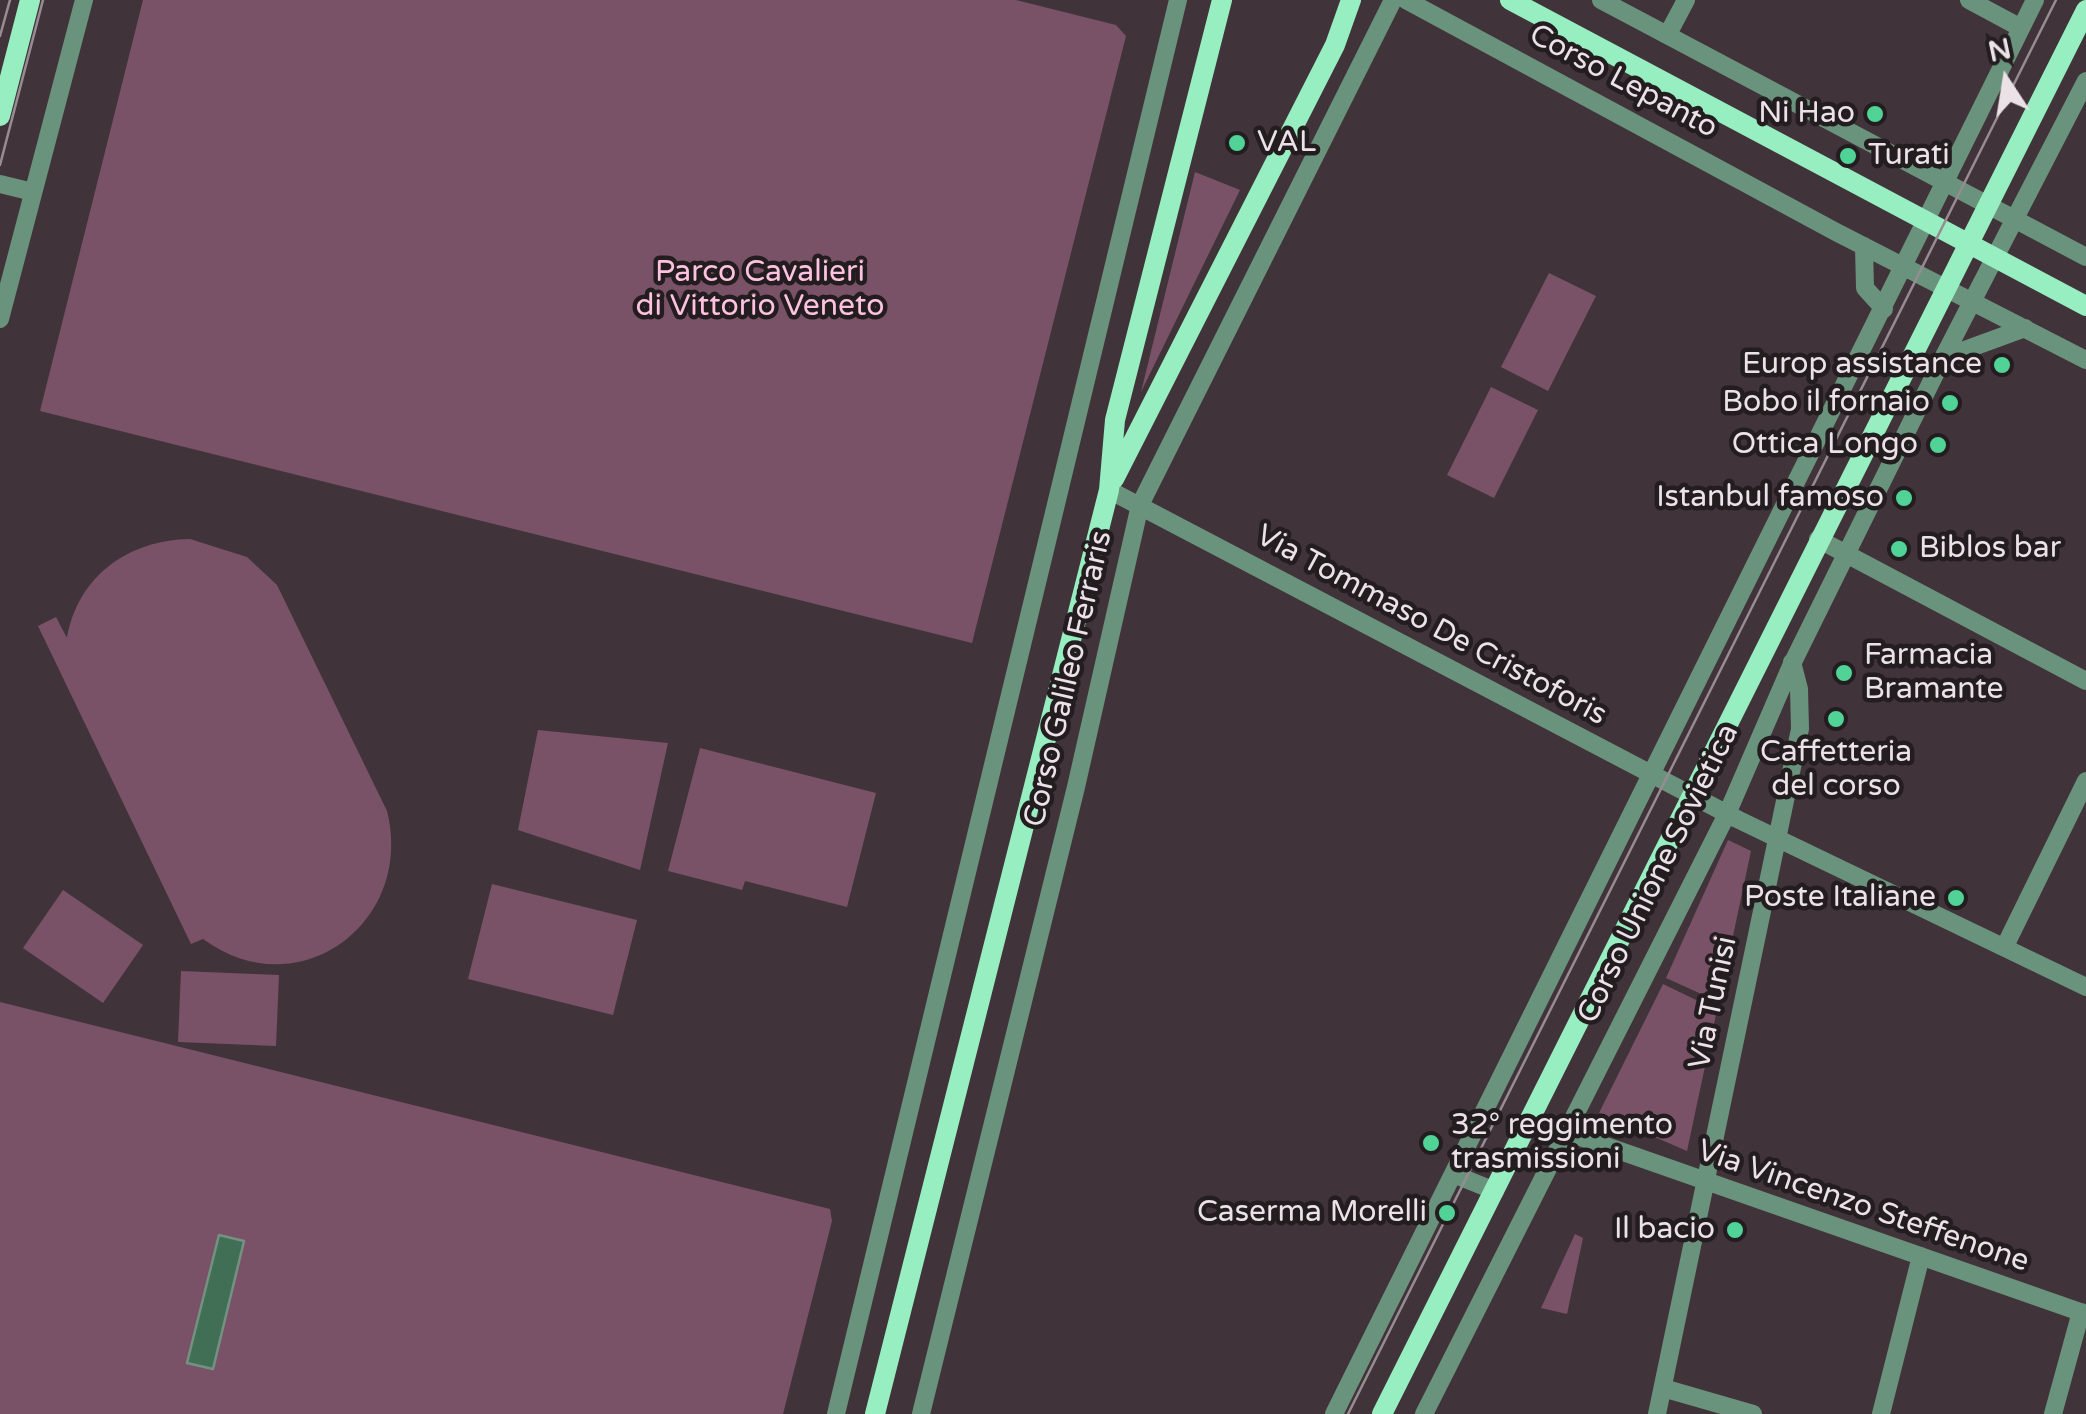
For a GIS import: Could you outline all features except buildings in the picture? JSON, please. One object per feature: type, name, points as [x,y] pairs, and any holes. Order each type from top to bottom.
[{"type":"main road","points":[[0,116],[30,0]]},
{"type":"main road","name":"Corso Galileo Ferraris","points":[[875,1414],[1108,490],[1115,420],[1222,0]]},
{"type":"main road","name":"Corso Galileo Ferraris","points":[[1108,490],[1334,45],[1351,0]]},
{"type":"main road","name":"Corso Lepanto","points":[[1510,0],[2086,306]]},
{"type":"main road","name":"Corso Unione Sovietica","points":[[1382,1414],[2086,10]]},
{"type":"street","points":[[0,320],[84,0]]},
{"type":"street","name":"Corso Galileo Ferraris","points":[[836,1414],[1178,0]]},
{"type":"street","name":"Corso Galileo Ferraris","points":[[921,1414],[1076,787],[1140,506],[1392,0]]},
{"type":"street","name":"Corso Lepanto","points":[[1406,0],[1864,246],[2086,360]]},
{"type":"street","name":"Corso Lepanto","points":[[1601,0],[2086,257]]},
{"type":"street","points":[[1668,34],[1686,0]]},
{"type":"street","points":[[1969,0],[2022,28]]},
{"type":"street","name":"Corso Unione Sovietica","points":[[1334,1414],[1929,221],[2035,0]]},
{"type":"street","name":"Corso Unione Sovietica","points":[[1424,1414],[1727,814],[1792,662],[1846,553],[2086,81]]},
{"type":"street","points":[[0,184],[34,192]]},
{"type":"street","points":[[1864,246],[1865,288],[1884,309]]},
{"type":"street","points":[[1943,358],[2025,328]]},
{"type":"street","name":"Via Tommaso De Cristoforis","points":[[1108,490],[1693,797],[2086,986]]},
{"type":"street","points":[[1818,539],[2086,680]]},
{"type":"street","name":"Via Tunisi","points":[[1657,1414],[1800,729],[1799,689],[1792,662]]},
{"type":"street","points":[[2005,946],[2086,781]]},
{"type":"street","name":"Via Vincenzo Steffenone","points":[[1566,1132],[2083,1313]]},
{"type":"street","points":[[1453,1174],[1494,1191]]},
{"type":"street","points":[[1881,1414],[1921,1256]]},
{"type":"street","points":[[2053,1414],[2083,1313]]},
{"type":"street","points":[[1663,1388],[1753,1414]]},
{"type":"green space","name":"Parco Cavalieri di Vittorio Veneto","points":[[143,0],[1016,0],[1116,25],[1126,36],[972,643],[40,411]]},
{"type":"green space","points":[[1195,172],[1240,190],[1141,392]]},
{"type":"green space","points":[[1549,273],[1596,296],[1548,391],[1501,367]]},
{"type":"green space","points":[[1491,387],[1538,410],[1494,498],[1447,475]]},
{"type":"green space","points":[[190,539],[247,557],[277,585],[387,811],[391,852],[383,888],[366,919],[341,943],[310,959],[276,964],[239,958],[203,939],[191,944],[38,626],[56,617],[67,638],[82,597],[109,566],[146,546]]},
{"type":"green space","points":[[538,730],[668,743],[640,870],[518,830]]},
{"type":"green space","points":[[700,748],[876,793],[847,907],[745,881],[742,890],[668,871]]},
{"type":"green space","points":[[1728,840],[1751,851],[1719,1002],[1666,978]]},
{"type":"green space","points":[[492,884],[637,920],[613,1015],[468,979]]},
{"type":"green space","points":[[63,890],[143,945],[103,1003],[23,948]]},
{"type":"green space","points":[[181,971],[279,975],[276,1046],[178,1042]]},
{"type":"green space","points":[[1663,984],[1717,1010],[1687,1151],[1599,1113]]},
{"type":"green space","points":[[0,1002],[830,1209],[832,1221],[783,1414],[0,1414]]},
{"type":"green space","points":[[1575,1234],[1583,1238],[1567,1314],[1541,1308]]},
{"type":"shaded area","points":[[219,1235],[244,1241],[213,1369],[187,1363]]},
{"type":"tram line","points":[[0,36],[10,0]]},
{"type":"tram line","points":[[0,165],[43,0]]},
{"type":"tram line","points":[[1348,1414],[2056,0]]},
{"type":"place","name":"Ni Hao","points":[[1875,114]]},
{"type":"place","name":"VAL","points":[[1237,143]]},
{"type":"place","name":"Turati","points":[[1848,156]]},
{"type":"place","name":"Europ assistance","points":[[2002,365]]},
{"type":"place","name":"Bobo il fornaio","points":[[1950,403]]},
{"type":"place","name":"Ottica Longo","points":[[1938,445]]},
{"type":"place","name":"Istanbul famoso","points":[[1904,498]]},
{"type":"place","name":"Biblos bar","points":[[1899,549]]},
{"type":"place","name":"Farmacia Bramante","points":[[1844,673]]},
{"type":"place","name":"Caffetteria del corso","points":[[1836,719]]},
{"type":"place","name":"Poste Italiane","points":[[1956,898]]},
{"type":"place","name":"32° reggimento trasmissioni","points":[[1431,1143]]},
{"type":"place","name":"Caserma Morelli","points":[[1447,1213]]},
{"type":"place","name":"Il bacio","points":[[1735,1230]]}]
